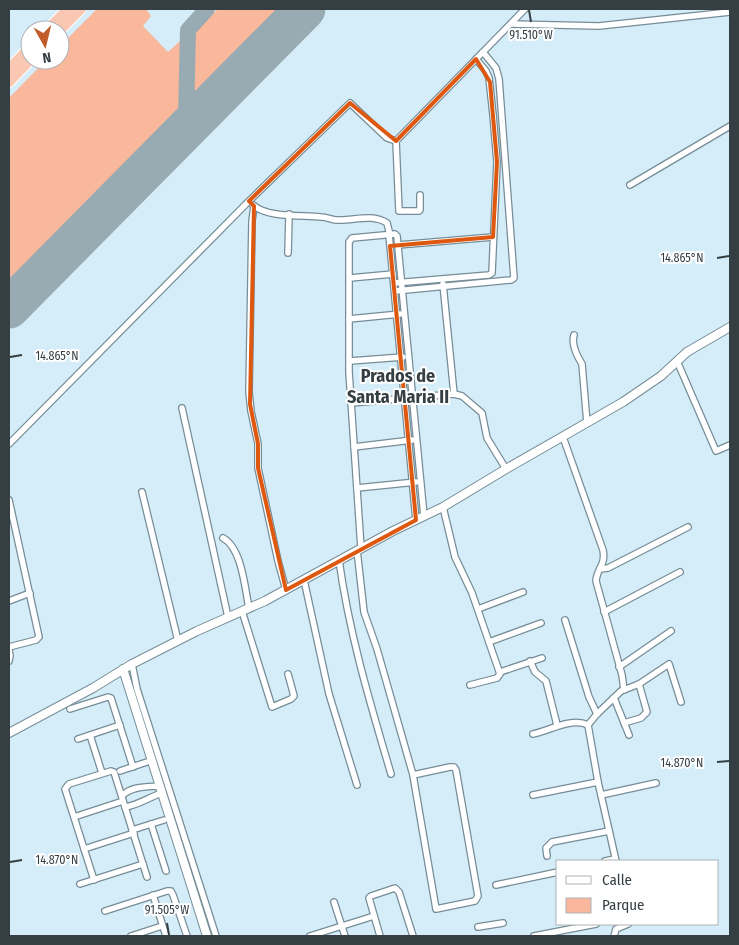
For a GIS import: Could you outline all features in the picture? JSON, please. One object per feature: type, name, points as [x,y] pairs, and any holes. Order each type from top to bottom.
[{"type":"highway","points":[[57,20],[68,9]]},
{"type":"highway","points":[[70,20],[82,9]]},
{"type":"highway","points":[[10,65],[20,56]]},
{"type":"highway","points":[[9,82],[20,70]]},
{"type":"street","points":[[420,195],[419,211],[399,211],[396,141],[525,9]]},
{"type":"street","points":[[511,24],[599,26],[730,12]]},
{"type":"street","points":[[394,291],[511,280],[514,278],[499,79],[496,68],[483,52]]},
{"type":"street","points":[[394,283],[491,274],[497,162],[488,75],[476,59]]},
{"type":"street","points":[[9,444],[252,204],[350,104],[387,138],[396,141]]},
{"type":"street","points":[[493,116],[501,115]]},
{"type":"street","points":[[630,185],[730,126]]},
{"type":"street","points":[[497,162],[505,162]]},
{"type":"street","points":[[496,171],[506,171]]},
{"type":"street","points":[[252,204],[270,213],[325,217],[336,220],[377,218],[387,223],[398,245],[421,482],[420,518]]},
{"type":"street","points":[[252,204],[250,368],[248,383],[258,444],[258,468],[286,590]]},
{"type":"street","points":[[288,253],[289,214]]},
{"type":"street","points":[[392,235],[394,291],[408,440],[420,518]]},
{"type":"street","points":[[392,235],[350,239],[351,404],[364,612],[377,649],[413,776],[436,909],[476,901],[478,896],[455,768],[448,767],[413,776]]},
{"type":"street","points":[[398,245],[493,237]]},
{"type":"street","points":[[350,278],[393,274]]},
{"type":"street","points":[[443,279],[454,394]]},
{"type":"street","points":[[350,319],[404,314]]},
{"type":"street","points":[[9,733],[178,640],[286,590],[338,560],[443,507],[506,468],[564,437],[638,392],[660,376],[687,352],[730,327]]},
{"type":"street","points":[[574,335],[572,340],[578,359],[582,364],[588,423]]},
{"type":"street","points":[[350,361],[408,357]]},
{"type":"street","points":[[677,361],[716,452],[730,445]]},
{"type":"street","points":[[351,404],[454,394],[462,396],[482,413],[487,438],[506,468]]},
{"type":"street","points":[[182,408],[228,617]]},
{"type":"street","points":[[564,437],[603,550],[604,562],[596,581],[624,690]]},
{"type":"street","points":[[354,447],[416,440]]},
{"type":"street","points":[[357,488],[421,482]]},
{"type":"street","points":[[142,492],[178,640]]},
{"type":"street","points":[[9,500],[30,593],[38,639],[9,648],[9,661]]},
{"type":"street","points":[[443,507],[455,557],[472,593],[500,672],[500,676],[497,678],[470,685]]},
{"type":"street","points":[[600,569],[608,568],[688,528]]},
{"type":"street","points":[[223,538],[237,554],[246,610],[272,707],[291,700],[294,696],[288,674]]},
{"type":"street","points":[[338,560],[357,658],[391,774]]},
{"type":"street","points":[[604,612],[680,572]]},
{"type":"street","points":[[304,580],[329,694],[357,785]]},
{"type":"street","points":[[478,609],[524,592]]},
{"type":"street","points":[[9,601],[30,593]]},
{"type":"street","points":[[565,620],[596,714]]},
{"type":"street","points":[[489,642],[541,623]]},
{"type":"street","points":[[619,667],[671,631]]},
{"type":"street","points":[[500,672],[542,658]]},
{"type":"street","points":[[530,662],[535,672],[546,681],[557,725]]},
{"type":"street","points":[[132,664],[142,706],[216,936]]},
{"type":"street","points":[[616,860],[598,782],[588,725],[596,714],[624,690],[639,684],[669,664],[681,702]]},
{"type":"street","points":[[123,669],[207,936]]},
{"type":"street","points":[[624,723],[641,718],[647,712],[639,684]]},
{"type":"street","points":[[70,709],[111,697],[133,766]]},
{"type":"street","points":[[614,698],[630,734]]},
{"type":"street","points":[[533,734],[549,730],[557,725],[578,722],[588,725]]},
{"type":"street","points":[[78,738],[120,725]]},
{"type":"street","points":[[90,735],[102,773]]},
{"type":"street","points":[[120,771],[147,762]]},
{"type":"street","points":[[94,880],[65,789],[66,786],[111,771],[114,772],[148,877]]},
{"type":"street","points":[[533,795],[598,782]]},
{"type":"street","points":[[601,795],[656,783]]},
{"type":"street","points":[[123,802],[127,791],[135,788],[161,790]]},
{"type":"street","points":[[74,817],[123,802],[142,803],[161,790]]},
{"type":"street","points":[[84,849],[164,820]]},
{"type":"street","points":[[151,824],[166,871]]},
{"type":"street","points":[[547,856],[546,848],[552,842],[609,830]]},
{"type":"street","points":[[80,884],[143,864]]},
{"type":"street","points":[[496,885],[556,872]]},
{"type":"street","points":[[380,936],[369,901],[370,897],[396,888],[413,936]]},
{"type":"street","points":[[105,911],[167,891],[172,892],[187,936]]},
{"type":"street","points":[[153,895],[166,936]]},
{"type":"street","points":[[334,902],[345,936]]},
{"type":"street","points":[[310,936],[374,916]]},
{"type":"street","points":[[478,927],[503,922]]},
{"type":"street","points":[[534,936],[591,925]]},
{"type":"street","points":[[614,936],[616,929],[626,925]]},
{"type":"street","points":[[131,936],[162,926]]},
{"type":"highlighted area","points":[[476,59],[490,82],[497,162],[493,237],[390,246],[416,520],[286,590],[258,468],[258,444],[250,404],[254,206],[249,201],[350,103],[396,141]]},
{"type":"green space","points":[[97,9],[146,9],[151,16],[143,26],[168,52],[180,41],[181,119],[172,131],[9,295],[9,98],[36,70],[70,70],[70,36]]},
{"type":"green space","points":[[218,9],[293,9],[208,94],[203,96],[197,94],[193,87],[193,45],[199,27]]},
{"type":"taxiway","points":[[167,149],[179,135],[186,119],[188,30],[207,9]]},
{"type":"taxiway","points":[[188,94],[191,103],[198,106],[208,104],[217,98]]},
{"type":"runway","points":[[9,308],[305,9]]},
{"type":"district","name":"Prados de Santa Maria II","points":[[398,386]]}]
